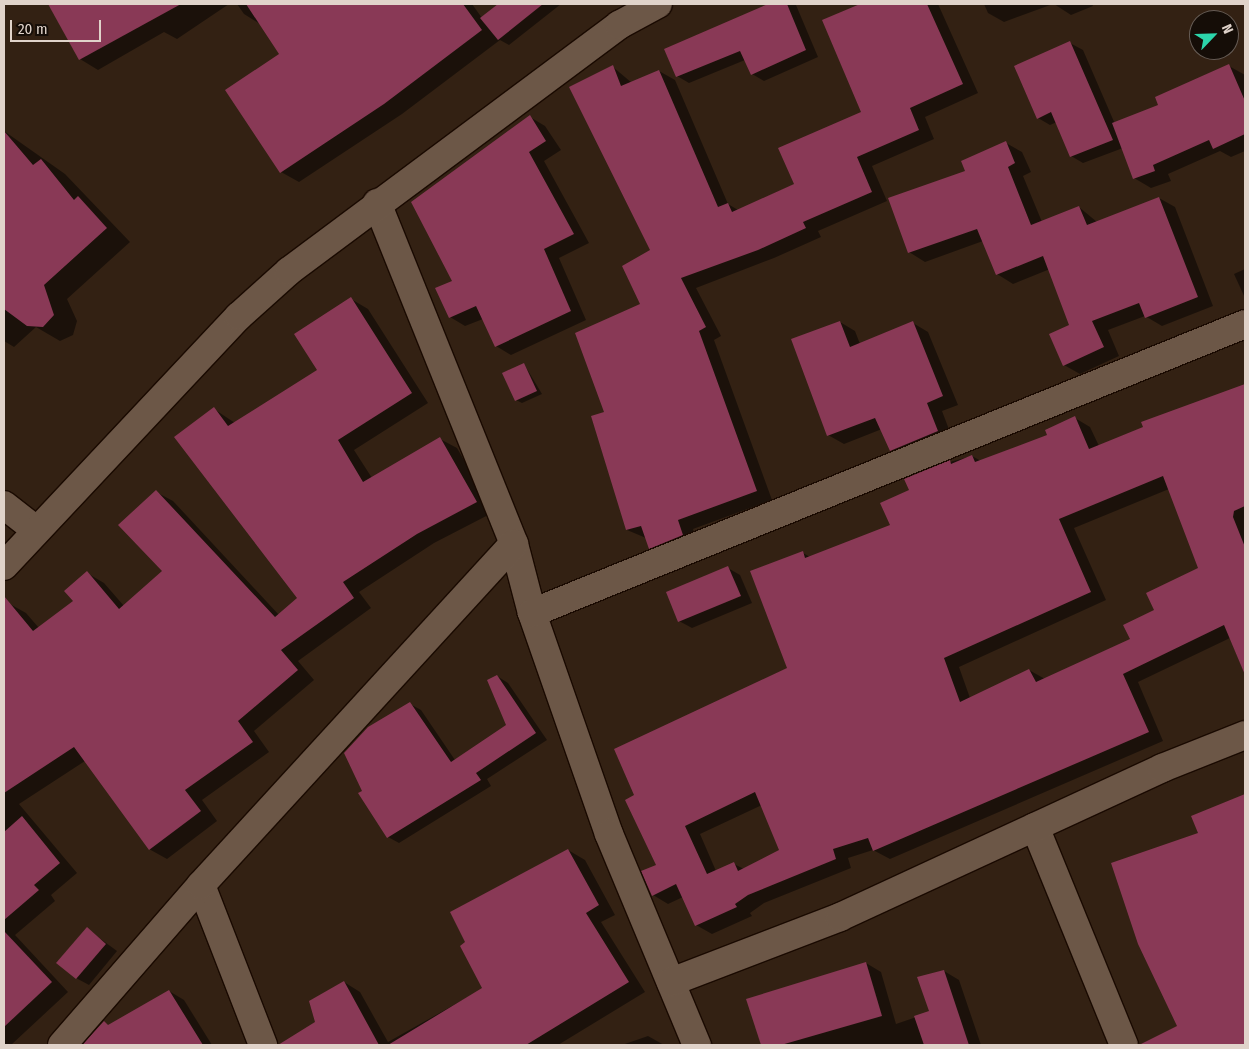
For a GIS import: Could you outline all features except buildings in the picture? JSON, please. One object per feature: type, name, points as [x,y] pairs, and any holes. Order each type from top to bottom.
[{"type":"street","points":[[4,566],[34,529],[239,316],[289,271],[377,203],[619,25],[658,4]]},
{"type":"street","points":[[377,203],[514,544],[532,614],[609,834],[697,1045]]},
{"type":"street","points":[[532,614],[1245,324]]},
{"type":"street","points":[[4,505],[34,529]]},
{"type":"street","points":[[62,1045],[201,885],[514,544]]},
{"type":"street","points":[[671,982],[840,917],[1035,827],[1245,735]]},
{"type":"street","points":[[1035,827],[1124,1045]]},
{"type":"street","points":[[201,885],[263,1045]]}]
